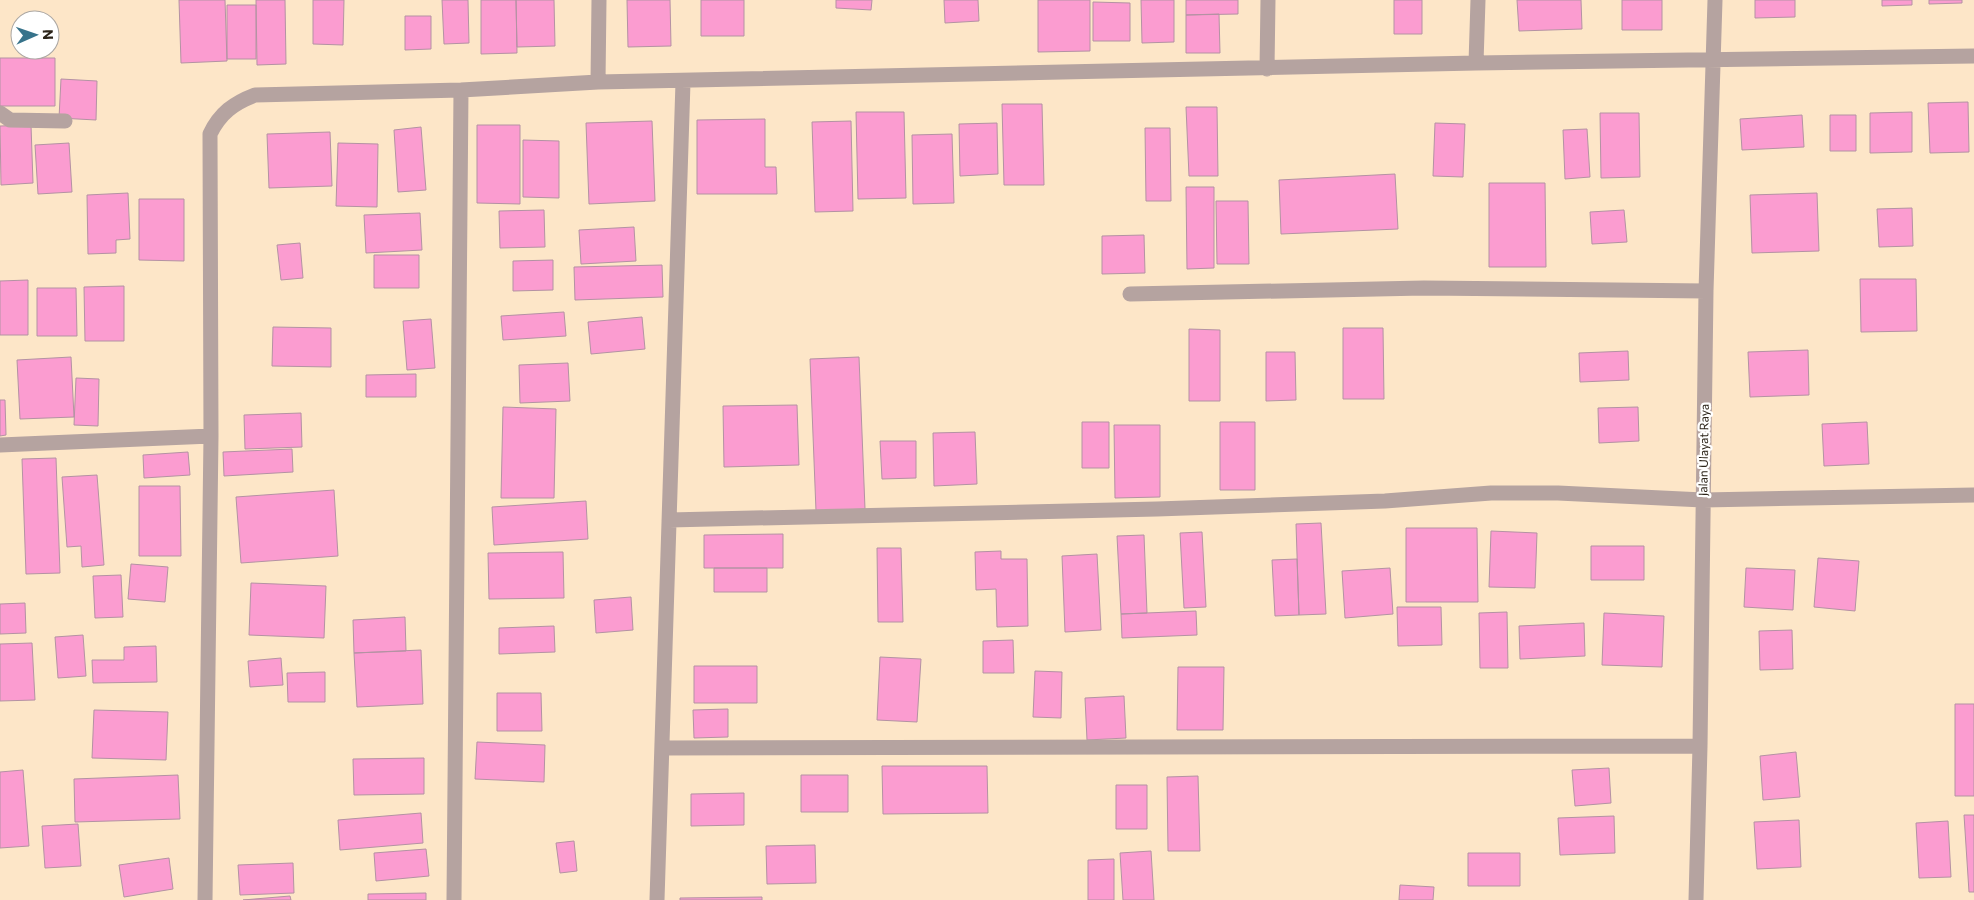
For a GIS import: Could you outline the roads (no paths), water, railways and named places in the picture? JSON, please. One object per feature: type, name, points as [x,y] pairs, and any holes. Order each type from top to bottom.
[{"type":"street","points":[[598,82],[599,0]]},
{"type":"street","points":[[1267,69],[1268,0]]},
{"type":"street","points":[[1476,64],[1478,0]]},
{"type":"street","name":"Jalan Ulayat Raya","points":[[1696,900],[1706,291],[1715,0]]},
{"type":"street","points":[[205,900],[210,436],[209,153],[210,134],[217,119],[239,101],[255,95],[461,90],[598,82],[683,82],[1476,64],[1974,56]]},
{"type":"street","points":[[657,900],[683,82]]},
{"type":"street","points":[[454,900],[461,90]]},
{"type":"street","points":[[0,113],[10,120],[65,121]]},
{"type":"street","points":[[1130,294],[1424,288],[1706,291]]},
{"type":"street","points":[[0,445],[210,436]]},
{"type":"street","points":[[669,520],[1176,508],[1385,501],[1491,493],[1558,493],[1703,500],[1974,495]]},
{"type":"street","points":[[662,748],[1700,746]]}]
